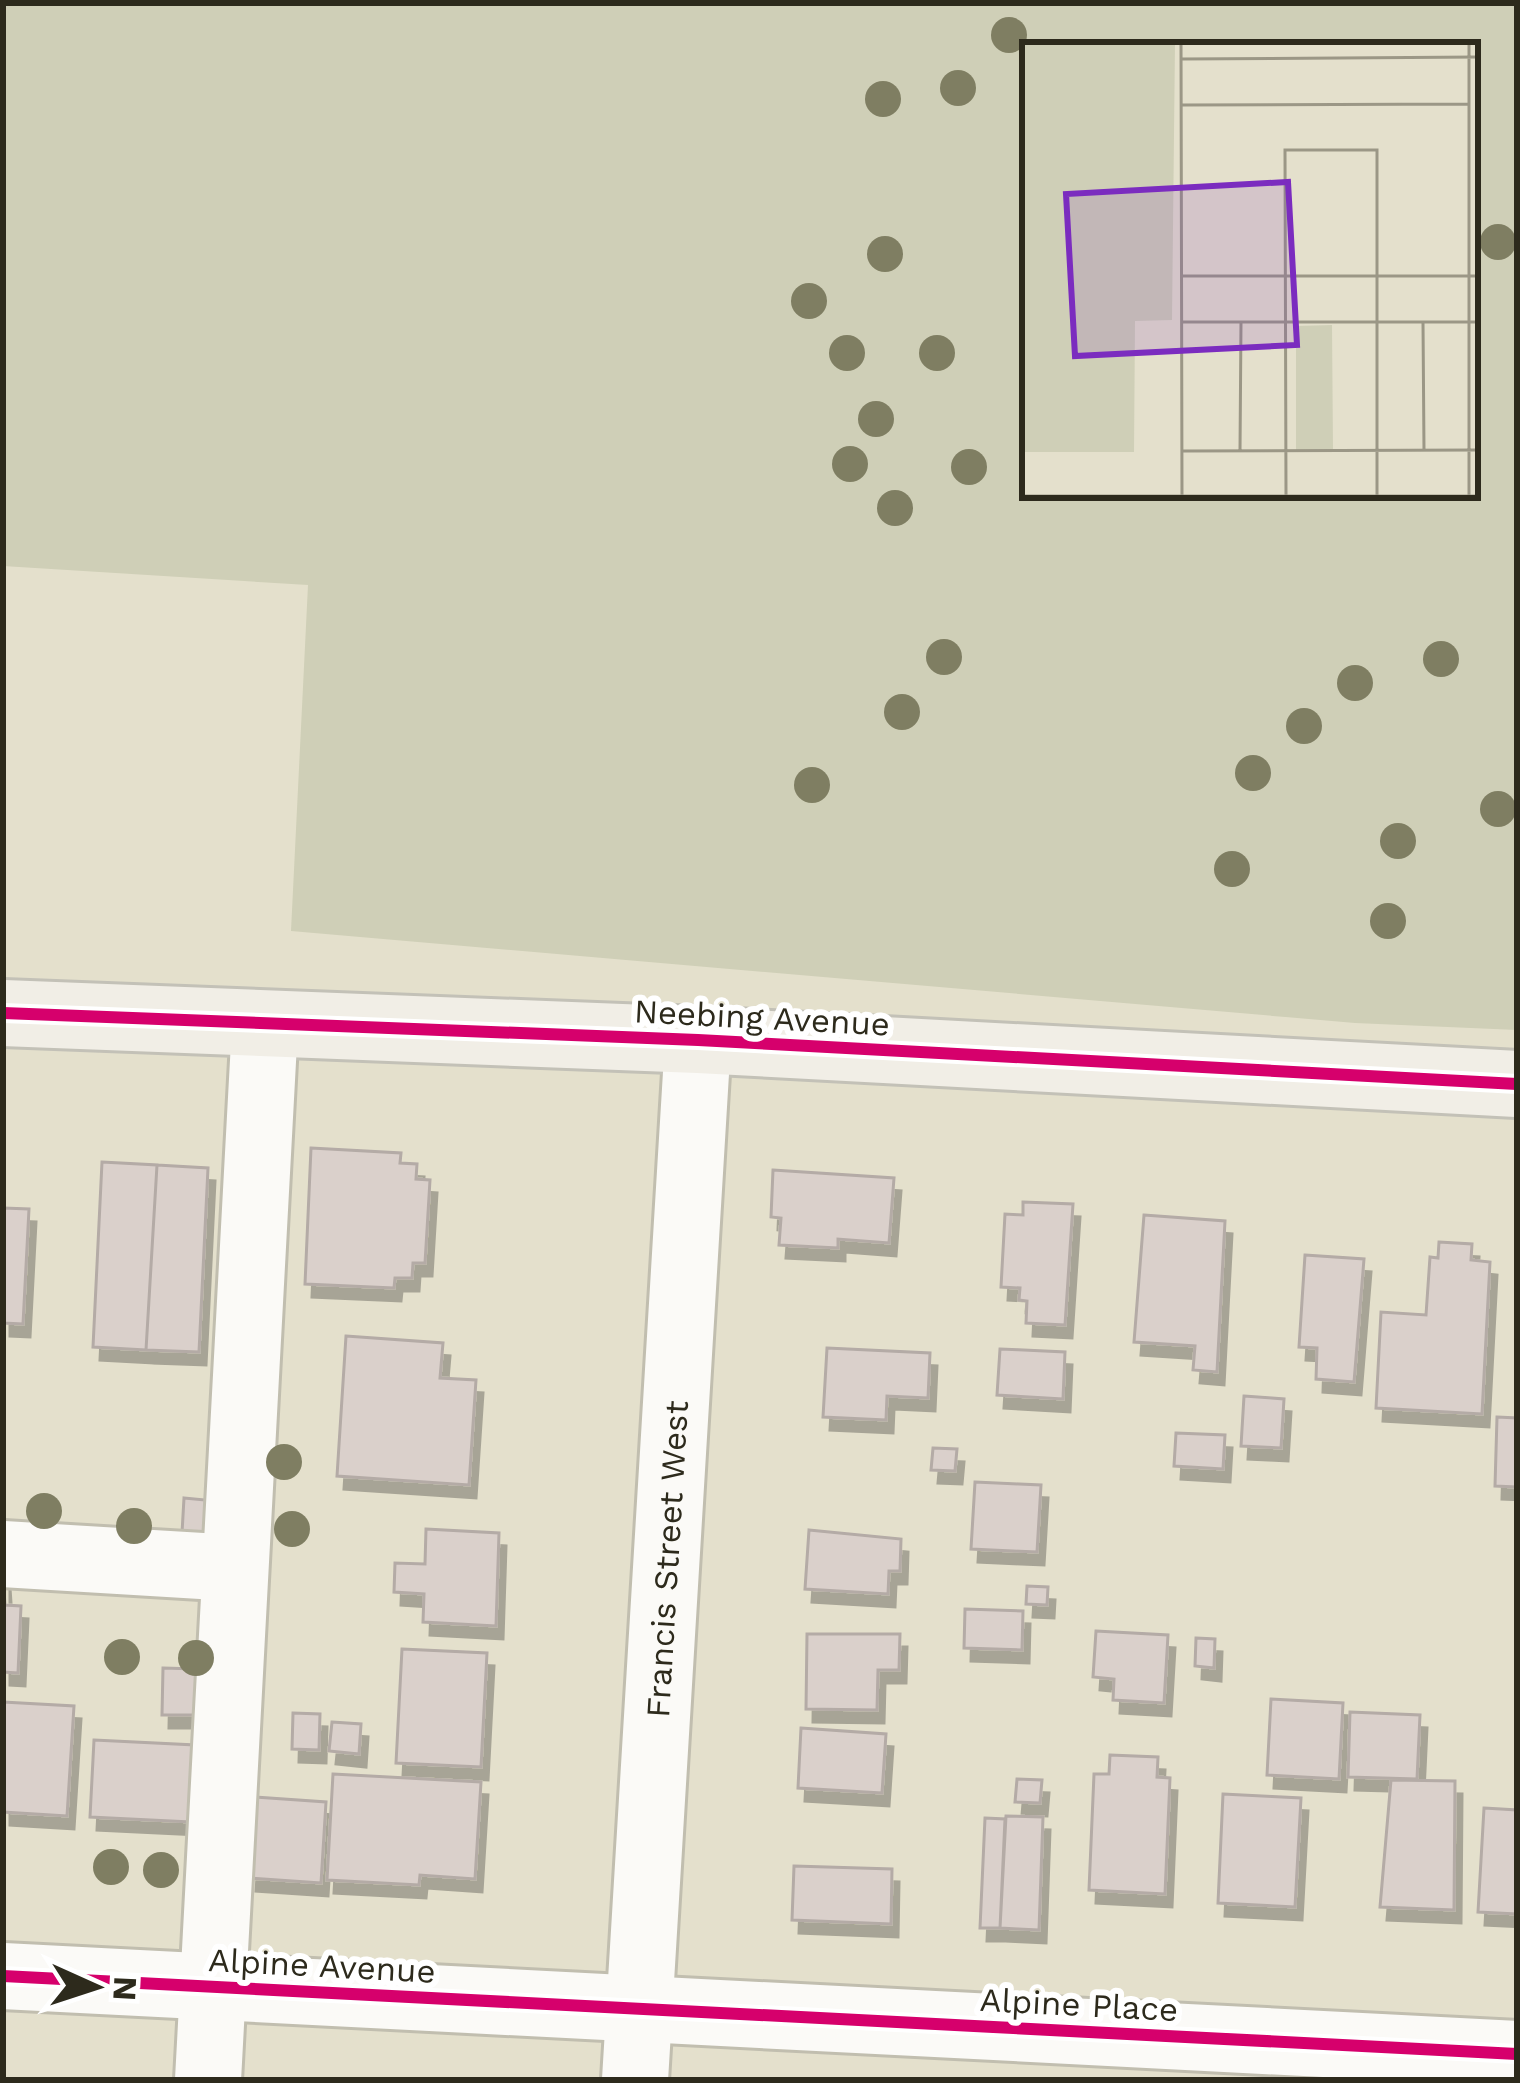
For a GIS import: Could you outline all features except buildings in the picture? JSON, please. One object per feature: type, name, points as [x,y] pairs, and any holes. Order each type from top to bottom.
[{"type":"main road","name":"Neebing Avenue","points":[[3,1013],[698,1040],[1517,1084]]},
{"type":"street","points":[[208,2080],[265,1024]]},
{"type":"street","name":"Francis Street West","points":[[635,2080],[698,1040]]},
{"type":"street","points":[[3,1554],[235,1568]]},
{"type":"street","name":"Alpine Avenue","points":[[3,1976],[638,2008]]},
{"type":"street","name":"Alpine Place","points":[[638,2008],[1517,2054]]},
{"type":"green space","points":[[3,3],[1517,3],[1517,1030],[1355,1023],[291,931],[308,585],[3,566]]},
{"type":"cycle path","points":[[3,1013],[698,1040],[1517,1084]]},
{"type":"cycle path","points":[[3,1976],[1517,2054]]}]
